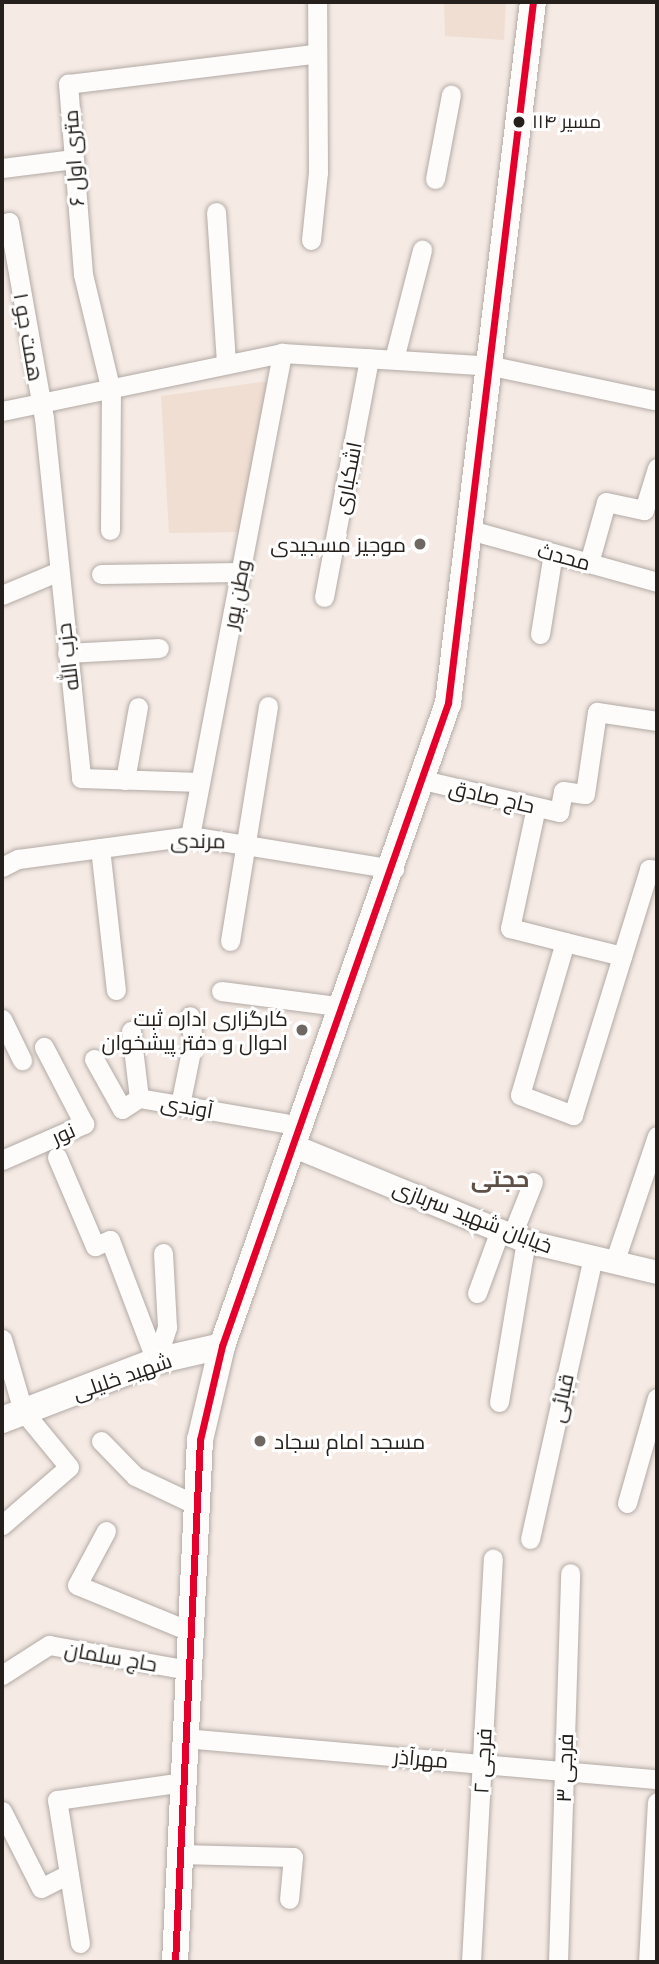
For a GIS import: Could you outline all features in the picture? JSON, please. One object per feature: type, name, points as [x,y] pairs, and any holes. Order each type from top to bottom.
[{"type":"main road","points":[[175,1962],[200,1440],[222,1346],[394,869],[448,703],[492,366],[533,2]]},
{"type":"main road","name":"شهید خلیلی","points":[[13,1415],[156,1361],[222,1346]]},
{"type":"street","points":[[311,240],[318,172],[312,54],[317,2]]},
{"type":"street","name":"۶ متری اول","points":[[110,530],[111,391],[83,274],[68,84],[312,54]]},
{"type":"street","points":[[435,179],[451,94]]},
{"type":"street","points":[[2,168],[73,159]]},
{"type":"street","points":[[216,212],[226,361]]},
{"type":"street","name":"همت جو ۱","points":[[2,224],[9,222],[42,411]]},
{"type":"street","points":[[394,359],[422,250]]},
{"type":"street","points":[[2,411],[42,411],[226,361],[282,353],[492,366],[653,400]]},
{"type":"street","name":"وطن پور","points":[[190,836],[282,353]]},
{"type":"street","name":"اشکباری","points":[[324,597],[369,358]]},
{"type":"street","name":"حزب الله","points":[[42,411],[81,778],[201,782]]},
{"type":"street","points":[[589,563],[606,502],[645,510],[657,468]]},
{"type":"street","name":"محدث","points":[[470,530],[657,582]]},
{"type":"street","points":[[540,634],[553,553]]},
{"type":"street","points":[[2,595],[57,572]]},
{"type":"street","points":[[101,574],[240,572]]},
{"type":"street","points":[[67,653],[159,648]]},
{"type":"street","points":[[230,941],[268,706]]},
{"type":"street","points":[[125,780],[138,707]]},
{"type":"street","name":"حاج صادق","points":[[423,780],[559,812],[563,791],[585,794],[597,712],[657,721]]},
{"type":"street","points":[[536,807],[510,928],[622,956]]},
{"type":"street","name":"مرندی","points":[[2,867],[100,848],[190,836],[244,842],[394,869]]},
{"type":"street","points":[[100,848],[116,990]]},
{"type":"street","points":[[565,942],[520,1095],[573,1115],[649,869],[657,870]]},
{"type":"street","points":[[221,991],[344,1007]]},
{"type":"street","points":[[180,1105],[193,1041],[190,1016]]},
{"type":"street","points":[[2,1019],[22,1060]]},
{"type":"street","name":"آوندی","points":[[131,1031],[139,1098],[180,1105],[298,1136]]},
{"type":"street","name":"نور","points":[[2,1160],[84,1124],[44,1047]]},
{"type":"street","points":[[94,1059],[122,1109],[139,1098]]},
{"type":"street","name":"خیابان شهید سربازی","points":[[298,1136],[513,1235],[657,1272]]},
{"type":"street","name":"قبائی","points":[[530,1539],[603,1260],[657,1136]]},
{"type":"street","points":[[57,1157],[95,1246],[110,1240],[156,1361]]},
{"type":"street","points":[[477,1293],[513,1235],[533,1182]]},
{"type":"street","points":[[499,1402],[513,1235]]},
{"type":"street","points":[[156,1361],[167,1327],[163,1252]]},
{"type":"street","points":[[2,1339],[13,1415],[69,1467],[2,1525]]},
{"type":"street","points":[[627,1503],[657,1398]]},
{"type":"street","points":[[101,1441],[135,1476],[196,1505]]},
{"type":"street","points":[[106,1531],[77,1585],[189,1631]]},
{"type":"street","name":"فرجی ۲","points":[[471,1962],[493,1559]]},
{"type":"street","name":"فرجی ۳","points":[[558,1962],[570,1573]]},
{"type":"street","name":"حاج سلمان","points":[[2,1675],[49,1645],[188,1670]]},
{"type":"street","name":"مهرآذر","points":[[185,1738],[657,1779]]},
{"type":"street","points":[[80,1943],[57,1800],[183,1782]]},
{"type":"street","points":[[648,1962],[657,1802]]},
{"type":"street","points":[[2,1811],[41,1888],[69,1874]]},
{"type":"street","points":[[180,1854],[293,1857],[289,1899]]},
{"type":"shaded area","points":[[444,2],[506,2],[504,40],[445,36]]},
{"type":"shaded area","points":[[268,381],[246,532],[169,533],[161,396]]},
{"type":"transit line","points":[[175,1962],[200,1440],[222,1346],[448,703],[533,2]]},
{"type":"place","name":"مسیر ۱۱۴","points":[[519,122]]},
{"type":"place","name":"موجیز مسجیدی","points":[[420,544]]},
{"type":"place","name":"کارگزاری اداره ثبت احوال و دفتر پیشخوان","points":[[302,1030]]},
{"type":"place","name":"مسجد امام سجاد","points":[[260,1441]]},
{"type":"district","name":"حجتی","points":[[500,1178]]}]
